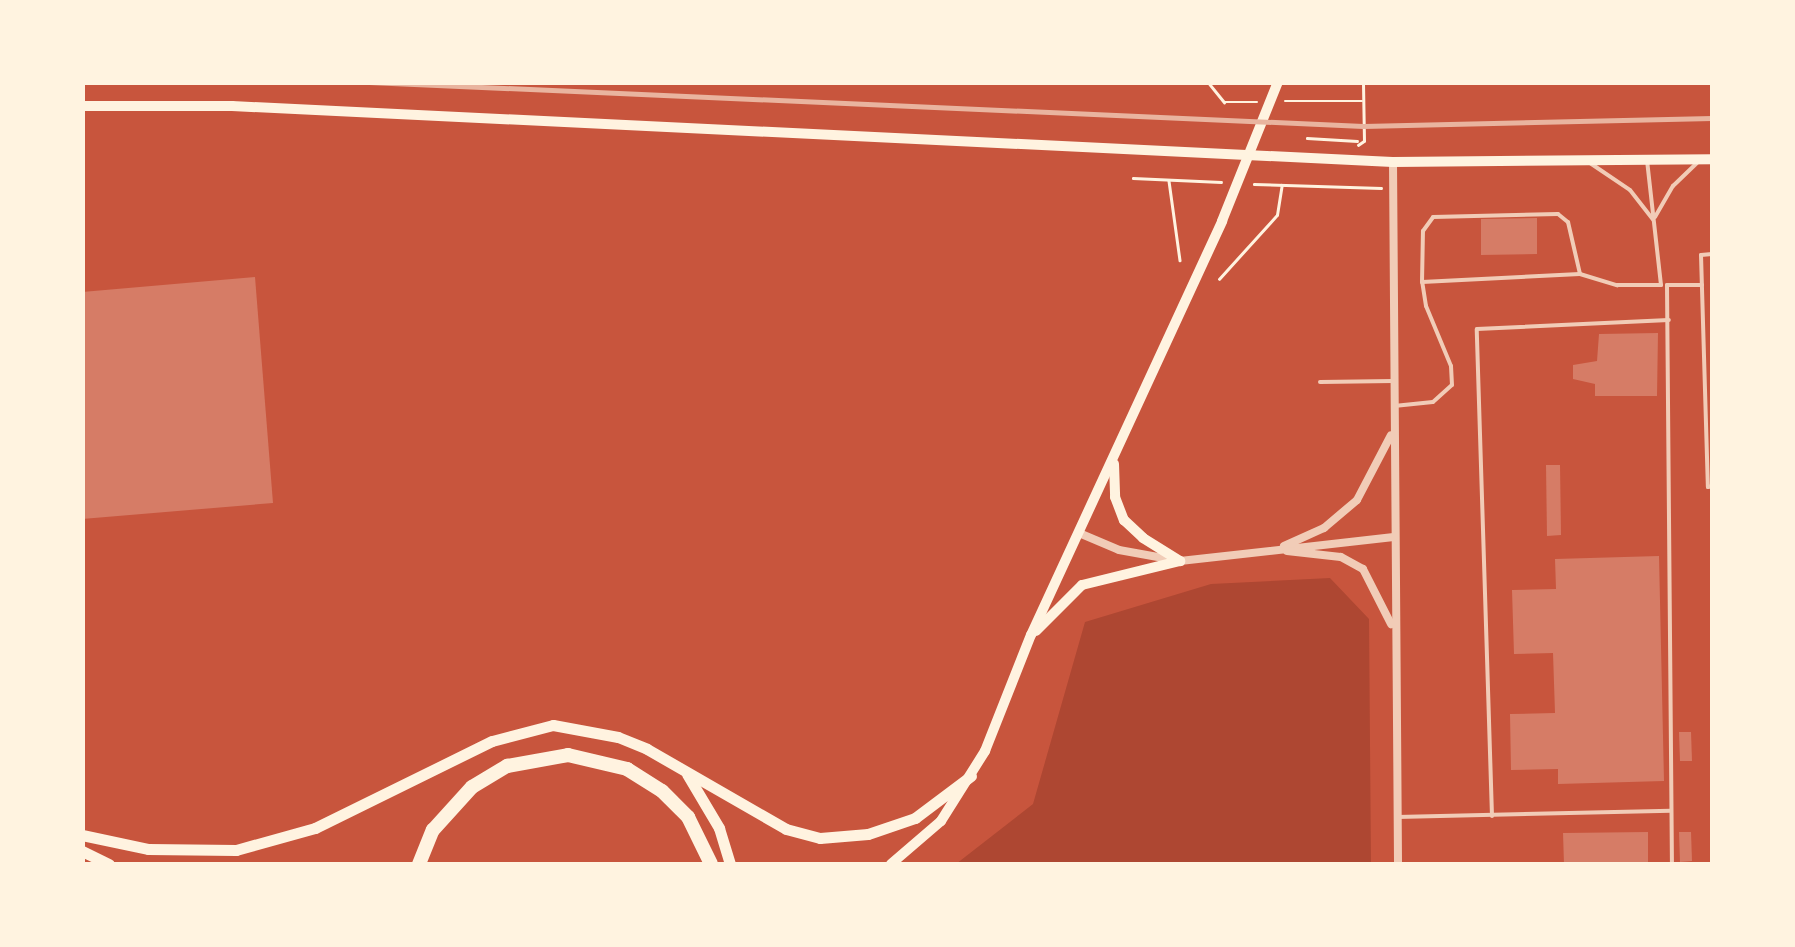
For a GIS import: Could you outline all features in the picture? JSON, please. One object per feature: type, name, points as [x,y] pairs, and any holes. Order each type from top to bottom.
[{"type":"highway","points":[[419,864],[433,830],[472,787],[527,760],[568,755],[628,769],[662,792],[688,817],[711,864]]},
{"type":"main road","points":[[891,864],[941,821],[971,776],[1031,635],[1222,221],[1278,82]]},
{"type":"main road","points":[[82,106],[232,106],[1393,162],[1708,159]]},
{"type":"main road","points":[[1117,448],[1112,478],[1124,520],[1143,538],[1180,561]]},
{"type":"main road","points":[[1031,635],[1082,585],[1180,561]]},
{"type":"main road","points":[[82,835],[148,848],[236,850],[316,828],[476,748],[522,730],[553,724],[618,737],[786,829],[820,838],[868,834],[915,818],[971,776]]},
{"type":"main road","points":[[686,772],[719,828],[730,864]]},
{"type":"main road","points":[[82,851],[110,864]]},
{"type":"street","points":[[1393,162],[1398,864]]},
{"type":"street","points":[[1278,549],[1324,528],[1357,500],[1393,431]]},
{"type":"street","points":[[1079,533],[1119,550],[1180,561],[1394,537]]},
{"type":"street","points":[[1278,549],[1341,557],[1363,569],[1394,631]]},
{"type":"lane","points":[[1654,221],[1674,186],[1708,159]]},
{"type":"lane","points":[[1586,160],[1630,190],[1654,221]]},
{"type":"lane","points":[[1646,160],[1669,320],[1672,864]]},
{"type":"lane","points":[[1394,406],[1433,402],[1452,385],[1451,366],[1426,306],[1422,282],[1423,232],[1437,216],[1558,214],[1568,222],[1580,274]]},
{"type":"lane","points":[[1712,254],[1701,255],[1710,383],[1708,487],[1712,486]]},
{"type":"lane","points":[[1422,282],[1580,274],[1617,285],[1702,285]]},
{"type":"lane","points":[[1492,816],[1477,329],[1669,320]]},
{"type":"lane","points":[[1704,340],[1712,340]]},
{"type":"lane","points":[[1320,382],[1393,381]]},
{"type":"lane","points":[[1397,817],[1672,811]]},
{"type":"path","points":[[1307,138],[1364,141],[1363,82]]},
{"type":"path","points":[[1356,187],[1359,141]]},
{"type":"path","points":[[1133,178],[1232,182]]},
{"type":"path","points":[[1169,180],[1180,260]]},
{"type":"path","points":[[1249,184],[1393,189]]},
{"type":"path","points":[[1218,279],[1277,215],[1282,185]]},
{"type":"shaded area","points":[[1330,578],[1369,619],[1371,864],[956,864],[1033,804],[1085,622],[1211,584]]},
{"type":"building","points":[[1537,218],[1537,254],[1481,255],[1481,219]]},
{"type":"building","points":[[255,277],[273,503],[82,519],[82,292]]},
{"type":"building","points":[[1658,333],[1657,396],[1595,396],[1595,384],[1573,379],[1573,365],[1597,361],[1599,334]]},
{"type":"building","points":[[1546,465],[1560,465],[1561,535],[1547,536]]},
{"type":"building","points":[[1659,556],[1664,781],[1558,784],[1558,769],[1511,770],[1510,714],[1555,713],[1553,653],[1514,654],[1512,590],[1556,589],[1555,559]]},
{"type":"building","points":[[1679,732],[1691,732],[1692,761],[1680,761]]},
{"type":"building","points":[[1648,832],[1648,864],[1564,864],[1563,833]]},
{"type":"building","points":[[1679,832],[1691,832],[1692,861],[1680,862]]},
{"type":"railway","points":[[369,82],[1363,126],[1712,118]]}]
